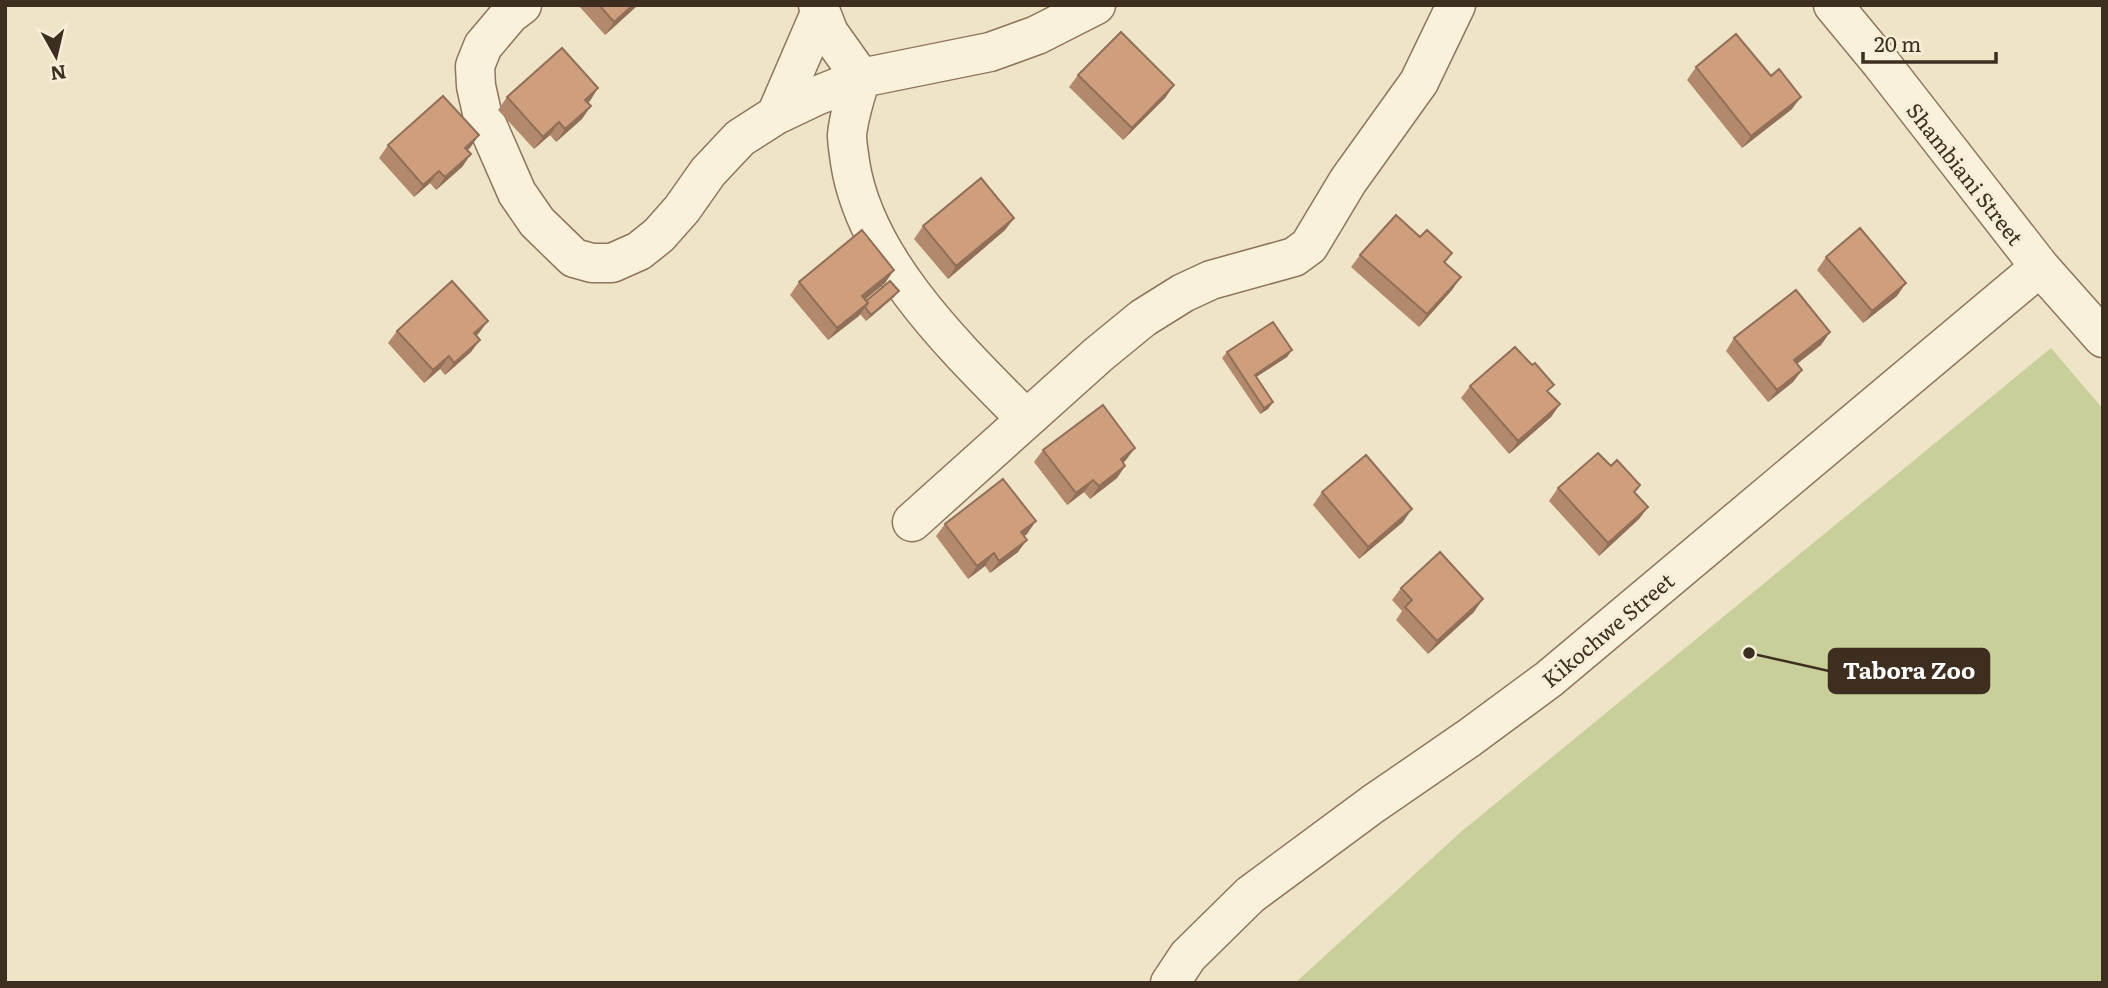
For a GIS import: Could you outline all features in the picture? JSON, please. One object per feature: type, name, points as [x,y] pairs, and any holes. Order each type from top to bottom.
[{"type":"street","points":[[522,5],[510,14],[483,46],[475,66],[482,113],[517,193],[537,222],[574,258],[592,263],[612,263],[639,251],[659,235],[682,209],[708,172],[740,138],[776,114],[861,78],[990,52],[1037,35],[1096,5]]},
{"type":"street","points":[[912,522],[1099,354],[1143,318],[1183,293],[1211,280],[1294,257],[1309,246],[1348,181],[1419,82],[1456,5]]},
{"type":"street","name":"Shambiani Street","points":[[1833,5],[2040,267],[2103,338]]},
{"type":"street","points":[[776,114],[819,9]]},
{"type":"street","points":[[819,9],[834,42],[861,78]]},
{"type":"street","points":[[861,78],[851,110],[847,138],[854,186],[869,223],[896,270],[927,314],[972,365],[1026,419]]},
{"type":"street","name":"Kikochwe Street","points":[[1170,983],[1188,956],[1250,895],[1549,679],[2040,267]]},
{"type":"green space","points":[[2051,348],[2103,409],[2103,983],[1295,983],[1462,831]]},
{"type":"building","points":[[599,5],[633,5],[614,22]]},
{"type":"building","points":[[1121,32],[1174,85],[1132,128],[1078,75]]},
{"type":"building","points":[[1736,34],[1771,76],[1779,69],[1801,97],[1751,136],[1696,67]]},
{"type":"building","points":[[562,48],[598,88],[585,100],[591,106],[565,129],[559,122],[543,137],[507,97]]},
{"type":"building","points":[[443,96],[479,135],[465,148],[471,154],[445,177],[439,171],[423,185],[388,145]]},
{"type":"building","points":[[981,178],[1014,218],[956,266],[923,226]]},
{"type":"building","points":[[1396,215],[1420,237],[1427,230],[1452,253],[1444,262],[1461,277],[1427,314],[1360,255]]},
{"type":"building","points":[[1860,228],[1906,283],[1872,311],[1826,257]]},
{"type":"building","points":[[862,230],[894,270],[862,296],[868,303],[837,328],[799,282]]},
{"type":"building","points":[[452,281],[488,321],[474,333],[480,340],[454,363],[449,356],[433,370],[397,331]]},
{"type":"building","points":[[890,281],[899,291],[871,315],[865,307],[868,303],[866,301]]},
{"type":"building","points":[[1796,290],[1830,332],[1794,360],[1802,370],[1777,390],[1734,338]]},
{"type":"building","points":[[1273,322],[1292,350],[1255,375],[1273,402],[1264,408],[1227,352]]},
{"type":"building","points":[[1515,347],[1532,365],[1535,363],[1554,385],[1547,391],[1560,404],[1518,441],[1470,386]]},
{"type":"building","points":[[1103,405],[1135,448],[1121,459],[1125,466],[1099,486],[1093,480],[1076,493],[1043,450]]},
{"type":"building","points":[[1598,453],[1611,466],[1617,460],[1640,485],[1634,492],[1648,507],[1608,543],[1558,488]]},
{"type":"building","points":[[1366,455],[1412,509],[1368,547],[1322,492]]},
{"type":"building","points":[[1003,479],[1036,521],[1021,532],[1027,540],[999,561],[994,553],[977,566],[945,524]]},
{"type":"building","points":[[1440,552],[1483,599],[1437,641],[1405,607],[1412,600],[1401,588]]},
{"type":"place","name":"Tabora Zoo","points":[[1749,653]]}]
